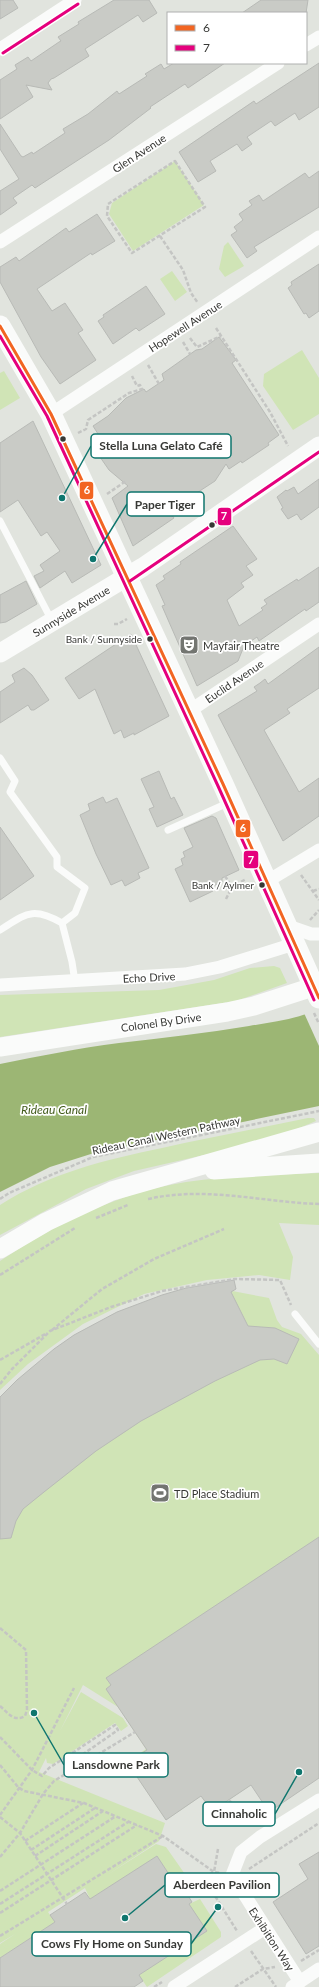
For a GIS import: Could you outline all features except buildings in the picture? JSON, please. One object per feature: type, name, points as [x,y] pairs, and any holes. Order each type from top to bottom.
[{"type":"main road","points":[[0,326],[51,414],[231,802],[285,925],[313,979],[319,998]]},
{"type":"main road","name":"Sunnyside Avenue","points":[[0,653],[127,577],[319,446]]},
{"type":"main road","name":"Colonel By Drive","points":[[0,1047],[226,1012],[254,1006],[313,979]]},
{"type":"main road","points":[[0,1249],[46,1222],[86,1202],[134,1184],[319,1132]]},
{"type":"main road","points":[[179,1172],[319,1163]]},
{"type":"street","points":[[0,49],[74,0]]},
{"type":"street","points":[[307,44],[319,37]]},
{"type":"street","name":"Glen Avenue","points":[[0,242],[276,64]]},
{"type":"street","name":"Hopewell Avenue","points":[[51,414],[319,237]]},
{"type":"street","name":"Euclid Avenue","points":[[188,712],[319,624]]},
{"type":"street","points":[[266,882],[319,850]]},
{"type":"street","points":[[285,925],[311,934],[319,934]]},
{"type":"street","name":"Echo Drive","points":[[0,985],[75,982],[185,974],[220,967],[294,944]]},
{"type":"street","points":[[232,1875],[241,1852],[260,1837],[319,1800]]},
{"type":"street","name":"Exhibition Way","points":[[232,1875],[265,1928],[296,1984]]},
{"type":"street","points":[[174,1987],[265,1928]]},
{"type":"street","points":[[296,1984],[319,1969]]},
{"type":"lane","points":[[0,521],[52,622]]},
{"type":"lane","points":[[0,758],[15,780],[10,792],[57,857],[57,867],[85,888],[75,913],[62,923]]},
{"type":"lane","points":[[168,830],[231,802]]},
{"type":"lane","points":[[0,930],[27,913],[46,914],[62,923],[72,962],[75,982]]},
{"type":"lane","points":[[295,1314],[319,1344]]},
{"type":"path","points":[[175,162],[205,207],[160,236],[132,253],[107,216],[108,204],[175,162]]},
{"type":"path","points":[[160,236],[183,270],[191,293],[199,304]]},
{"type":"path","points":[[216,328],[270,412],[288,446]]},
{"type":"path","points":[[190,337],[197,346],[221,336]]},
{"type":"path","points":[[183,342],[190,354]]},
{"type":"path","points":[[142,354],[159,384]]},
{"type":"path","points":[[77,434],[86,429],[88,420],[129,393],[142,388],[140,385],[137,386],[132,375]]},
{"type":"path","points":[[107,494],[126,481]]},
{"type":"path","points":[[114,624],[118,624],[128,619]]},
{"type":"path","points":[[301,874],[319,900]]},
{"type":"path","points":[[225,876],[232,887]]},
{"type":"path","points":[[226,899],[232,887],[246,879]]},
{"type":"path","points":[[313,891],[319,888]]},
{"type":"path","points":[[308,925],[311,917],[319,910]]},
{"type":"path","name":"Rideau Canal Western Pathway","points":[[0,1199],[9,1193],[93,1157],[319,1111]]},
{"type":"path","points":[[143,1200],[179,1194],[204,1193],[319,1204]]},
{"type":"path","points":[[92,1220],[129,1205]]},
{"type":"path","points":[[0,1275],[81,1225]]},
{"type":"path","points":[[0,1384],[12,1369],[50,1331],[102,1289],[154,1259],[224,1229]]},
{"type":"path","points":[[0,1360],[50,1331],[111,1307],[162,1291],[236,1279],[280,1280],[295,1314]]},
{"type":"path","points":[[0,1628],[26,1650],[27,1710],[25,1716],[19,1719],[14,1718],[0,1706]]},
{"type":"path","points":[[67,1904],[20,1833],[0,1816],[18,1787],[32,1770],[74,1688]]},
{"type":"path","points":[[0,1737],[32,1770],[42,1776],[49,1768],[115,1725],[118,1730],[76,1759],[80,1766]]},
{"type":"path","points":[[0,1857],[20,1833],[43,1794],[54,1781],[135,1732]]},
{"type":"path","points":[[0,1765],[18,1787],[24,1791],[84,1803],[128,1821],[163,1836],[214,1872],[240,1875],[319,1823]]},
{"type":"path","points":[[229,1800],[244,1819]]},
{"type":"path","points":[[25,1841],[84,1803]]},
{"type":"path","points":[[31,1850],[96,1808]]},
{"type":"path","points":[[35,1856],[103,1811]]},
{"type":"path","points":[[0,1891],[116,1816]]},
{"type":"path","points":[[0,1904],[128,1821]]},
{"type":"path","points":[[0,1913],[137,1825]]},
{"type":"path","points":[[0,1936],[61,1897],[163,1836]]},
{"type":"path","points":[[218,1848],[214,1872],[215,1896],[276,1987]]},
{"type":"path","points":[[186,1893],[214,1872]]},
{"type":"path","points":[[235,1987],[263,1969]]},
{"type":"shaded area","points":[[175,161],[204,205],[133,251],[109,214],[112,203]]},
{"type":"shaded area","points":[[228,242],[244,266],[225,277],[219,269],[224,246]]},
{"type":"shaded area","points":[[172,271],[187,292],[175,301],[160,279]]},
{"type":"shaded area","points":[[302,350],[319,378],[319,414],[293,430],[263,386],[264,374]]},
{"type":"shaded area","points":[[4,371],[20,398],[0,410],[0,373]]},
{"type":"shaded area","points":[[274,966],[280,968],[287,983],[236,1001],[0,1037],[0,995],[159,990],[214,980],[250,968]]},
{"type":"shaded area","points":[[314,1118],[316,1121],[285,1134],[226,1150],[134,1171],[86,1189],[0,1235],[0,1205],[38,1184],[58,1176],[120,1157]]},
{"type":"shaded area","points":[[319,1173],[319,1225],[279,1223],[293,1257],[290,1280],[259,1275],[207,1280],[144,1294],[83,1324],[28,1364],[0,1390],[0,1261],[43,1234],[66,1222],[89,1211],[137,1193],[186,1182],[219,1178]]},
{"type":"shaded area","name":"TD Place Stadium","points":[[222,1289],[269,1298],[277,1320],[282,1327],[301,1334],[319,1355],[319,1740],[212,1811],[199,1793],[192,1797],[194,1801],[166,1820],[127,1762],[146,1749],[118,1707],[83,1685],[60,1731],[81,1692],[123,1718],[128,1726],[121,1731],[115,1723],[53,1764],[47,1763],[46,1758],[39,1772],[165,1823],[159,1841],[107,1875],[156,1844],[166,1847],[187,1877],[176,1885],[157,1856],[90,1899],[85,1888],[48,1912],[55,1922],[0,1958],[0,1944],[15,1934],[0,1943],[0,1399]]},
{"type":"shaded area","points":[[200,1899],[221,1932],[221,1937],[147,1987],[139,1975],[206,1931],[189,1904]]},
{"type":"water","name":"Rideau Canal","points":[[319,1009],[319,1106],[94,1153],[50,1167],[0,1192],[0,1064],[89,1047],[267,1023],[294,1018]]},
{"type":"pier","points":[[319,1007],[319,1046],[304,1013]]},
{"type":"transit line","name":"7","points":[[3,53],[78,4]]},
{"type":"transit line","name":"6","points":[[0,326],[51,414],[223,784],[319,998]]},
{"type":"transit line","name":"7","points":[[0,336],[47,416],[218,786],[314,1000]]},
{"type":"transit line","name":"7","points":[[130,581],[319,452]]},
{"type":"place","name":"Stella Luna Gelato Café","points":[[62,498]]},
{"type":"place","name":"Paper Tiger","points":[[93,559]]},
{"type":"place","name":"Bank / Sunnyside","points":[[150,639]]},
{"type":"place","name":"Mayfair Theatre","points":[[189,645]]},
{"type":"place","name":"Bank / Aylmer","points":[[262,885]]},
{"type":"place","name":"TD Place Stadium","points":[[160,1493]]},
{"type":"place","name":"Lansdowne Park","points":[[34,1713]]},
{"type":"place","name":"Cinnaholic","points":[[299,1772]]},
{"type":"place","name":"Cows Fly Home on Sunday","points":[[218,1907]]},
{"type":"place","name":"Aberdeen Pavilion","points":[[125,1918]]}]
